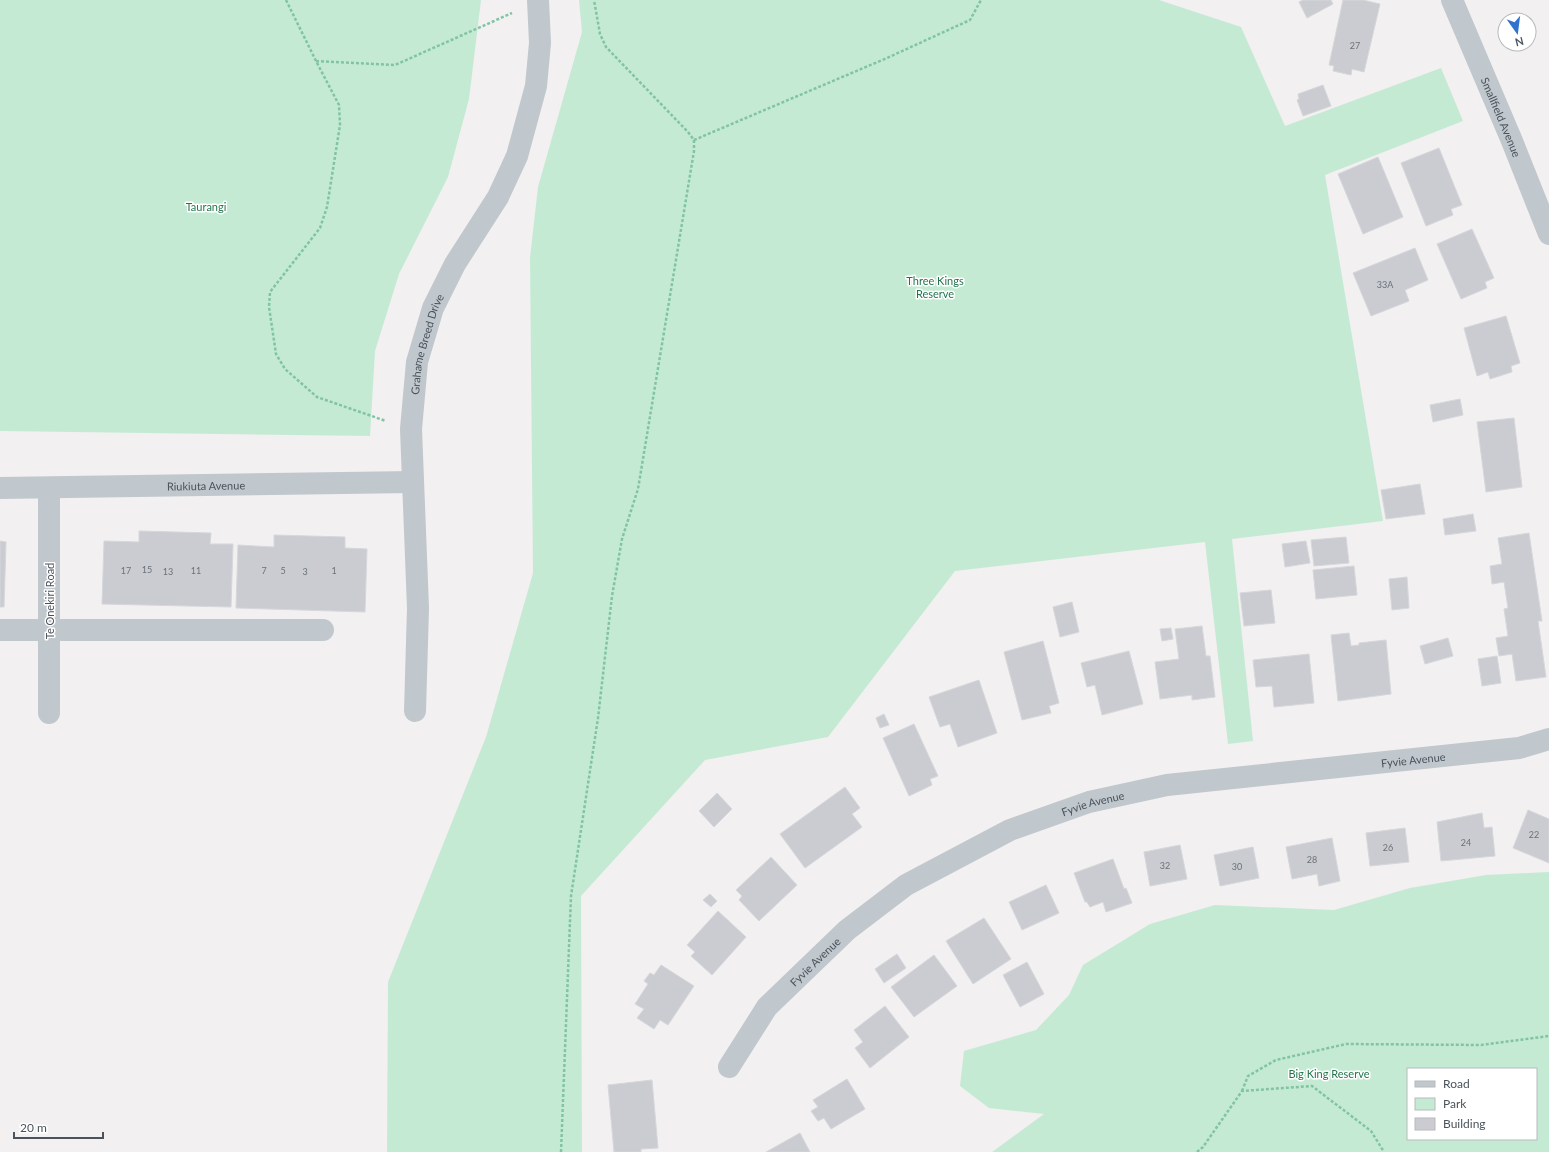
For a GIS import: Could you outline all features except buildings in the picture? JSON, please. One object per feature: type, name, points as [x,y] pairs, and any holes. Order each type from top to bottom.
[{"type":"street","name":"Grahame Breed Drive","points":[[415,711],[418,608],[411,429],[417,362],[433,308],[455,264],[498,197],[517,156],[526,128],[536,86],[540,42],[538,0]]},
{"type":"street","name":"Smallfield Avenue","points":[[1452,0],[1544,207],[1549,234]]},
{"type":"street","name":"Riukiuta Avenue","points":[[0,488],[49,489],[412,482]]},
{"type":"street","name":"Te Onekiri Road","points":[[49,489],[49,713]]},
{"type":"street","points":[[0,630],[323,630]]},
{"type":"street","name":"Fyvie Avenue","points":[[729,1067],[767,1007],[847,930],[906,885],[1010,830],[1089,802],[1167,785],[1519,748],[1549,739]]},
{"type":"path","points":[[286,0],[339,105],[340,125],[327,208],[320,228],[270,292],[269,307],[276,354],[285,369],[317,397],[389,422]]},
{"type":"path","points":[[561,1152],[571,896],[598,718],[612,596],[622,539],[638,489],[694,151],[694,140],[688,132],[606,47],[600,34],[594,0]]},
{"type":"path","points":[[694,140],[887,58],[970,20],[981,0]]},
{"type":"path","points":[[316,61],[395,65],[516,11]]},
{"type":"path","points":[[1197,1152],[1242,1090],[1248,1076],[1276,1060],[1346,1044],[1481,1045],[1549,1036]]},
{"type":"path","points":[[1242,1090],[1312,1086],[1370,1131],[1384,1152]]},
{"type":"green space","name":"Taurangi","points":[[0,0],[481,0],[469,99],[448,177],[399,274],[375,351],[370,436],[0,431]]},
{"type":"green space","name":"Three Kings Reserve","points":[[579,0],[1159,0],[1241,27],[1285,126],[1441,68],[1463,121],[1325,175],[1383,521],[1232,539],[1253,741],[1228,744],[1205,542],[955,571],[828,737],[705,760],[581,896],[582,1152],[387,1152],[388,982],[486,737],[533,573],[530,258],[538,187],[582,32]]},
{"type":"green space","name":"Big King Reserve","points":[[1549,872],[1549,1152],[992,1152],[1044,1114],[989,1108],[960,1086],[964,1051],[1036,1030],[1069,995],[1083,965],[1150,924],[1215,905],[1334,910],[1410,888],[1486,875]]}]
